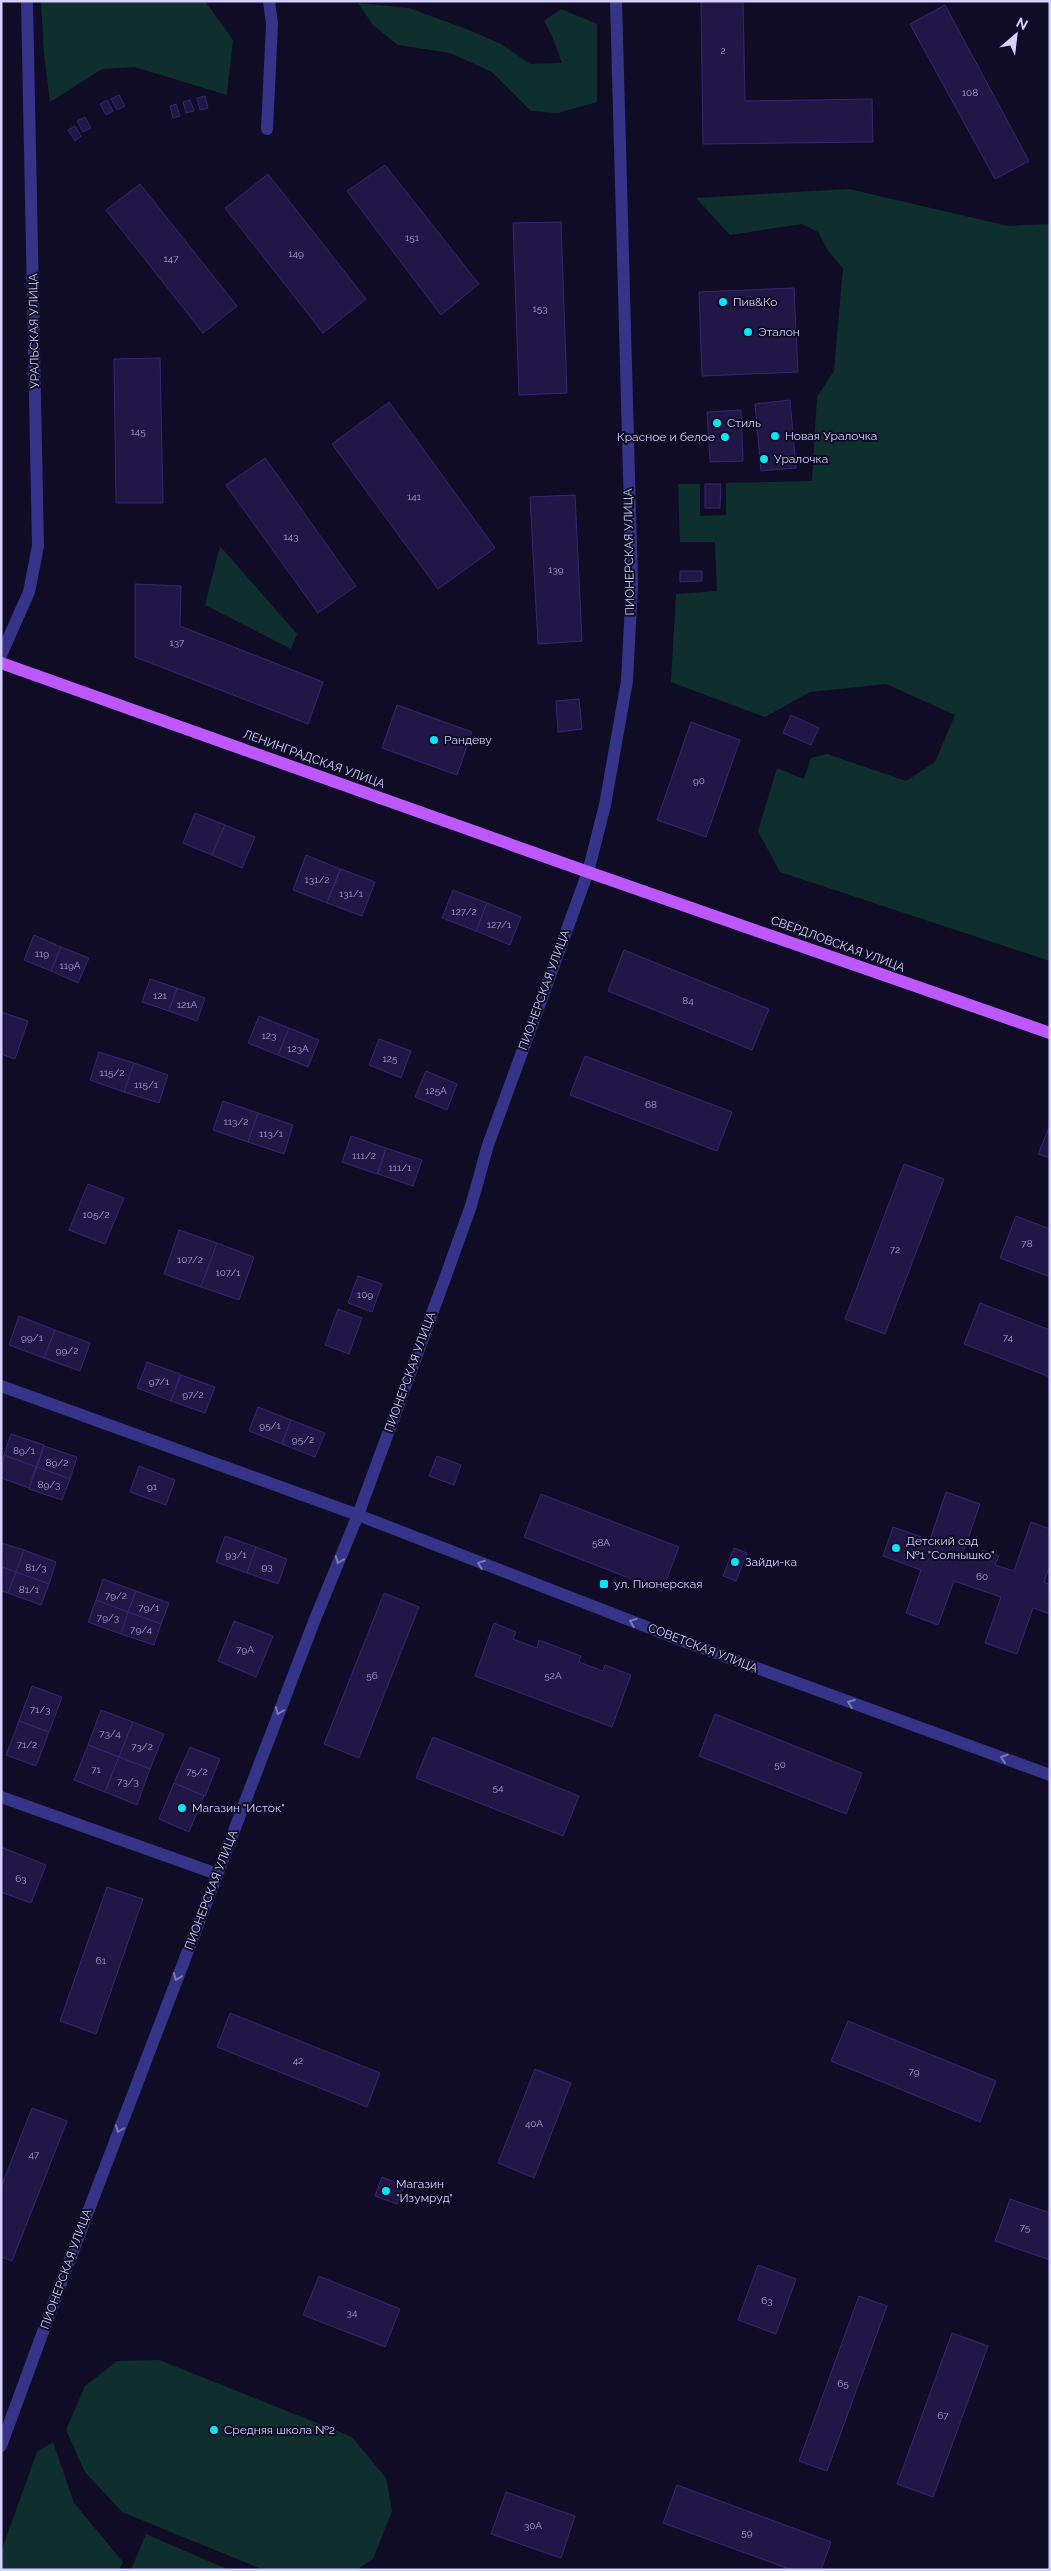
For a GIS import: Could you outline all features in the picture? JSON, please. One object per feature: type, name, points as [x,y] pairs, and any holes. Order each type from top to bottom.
[{"type":"main road","name":"ЛЕНИНГРАДСКАЯ УЛИЦА","points":[[1,663],[617,882]]},
{"type":"main road","name":"СВЕРДЛОВСКАЯ УЛИЦА","points":[[617,882],[1050,1033]]},
{"type":"street","name":"УРАЛЬСКАЯ УЛИЦА","points":[[1,655],[29,592],[38,546],[28,1]]},
{"type":"street","points":[[267,129],[272,24],[269,1]]},
{"type":"street","name":"ПИОНЕРСКАЯ УЛИЦА","points":[[1,2446],[64,2272],[315,1619],[358,1515],[471,1206],[488,1145],[588,872],[605,805],[627,681],[632,584],[616,1]]},
{"type":"street","name":"СОВЕТСКАЯ УЛИЦА","points":[[1,1386],[358,1515],[702,1648],[1050,1775]]},
{"type":"street","points":[[1,1797],[217,1874]]},
{"type":"green space","points":[[41,1],[205,1],[233,40],[227,95],[135,67],[102,69],[50,102],[44,53]]},
{"type":"green space","points":[[358,3],[409,8],[501,44],[530,64],[562,63],[544,21],[561,9],[597,24],[597,102],[558,113],[531,111],[492,72],[450,53],[398,45],[373,25]]},
{"type":"green space","points":[[849,189],[1008,226],[1050,224],[1050,961],[780,872],[758,831],[777,768],[804,779],[811,758],[827,754],[906,781],[935,762],[955,715],[886,684],[810,692],[765,717],[671,682],[676,594],[717,591],[715,542],[680,542],[678,484],[700,484],[700,516],[726,515],[726,483],[812,481],[817,397],[834,371],[843,268],[829,252],[818,232],[802,224],[730,235],[696,198]]},
{"type":"green space","points":[[220,546],[297,634],[291,649],[205,605]]},
{"type":"green space","points":[[159,2360],[352,2437],[386,2478],[392,2511],[373,2559],[356,2570],[264,2570],[122,2512],[85,2472],[66,2430],[85,2386],[117,2361]]},
{"type":"green space","points":[[53,2442],[74,2503],[123,2562],[119,2570],[1,2570],[1,2552],[37,2452]]},
{"type":"green space","points":[[146,2534],[229,2570],[131,2570]]},
{"type":"building","points":[[701,1],[743,1],[745,101],[872,99],[873,142],[703,144]]},
{"type":"building","points":[[945,5],[1029,161],[995,179],[910,24]]},
{"type":"building","points":[[119,95],[125,106],[117,110],[111,99]]},
{"type":"building","points":[[205,96],[208,108],[200,110],[197,98]]},
{"type":"building","points":[[107,100],[113,111],[106,115],[100,104]]},
{"type":"building","points":[[190,100],[194,111],[186,113],[183,102]]},
{"type":"building","points":[[176,104],[180,116],[173,118],[170,106]]},
{"type":"building","points":[[85,117],[91,128],[83,132],[77,121]]},
{"type":"building","points":[[75,126],[81,136],[75,141],[68,130]]},
{"type":"building","points":[[385,165],[479,284],[441,315],[347,191]]},
{"type":"building","points":[[268,174],[366,299],[323,333],[225,208]]},
{"type":"building","points":[[140,184],[237,306],[203,333],[106,210]]},
{"type":"building","points":[[561,222],[567,393],[519,395],[513,223]]},
{"type":"building","name":"Эталон","points":[[794,288],[798,372],[702,376],[699,292]]},
{"type":"building","points":[[160,358],[163,503],[116,503],[114,359]]},
{"type":"building","name":"Новая Уралочка","points":[[790,400],[796,468],[761,471],[755,404]]},
{"type":"building","points":[[389,402],[495,548],[438,589],[332,444]]},
{"type":"building","name":"Красное и белое","points":[[741,410],[743,461],[710,462],[707,412]]},
{"type":"building","points":[[265,458],[356,586],[318,613],[226,485]]},
{"type":"building","points":[[705,484],[721,484],[720,508],[705,508]]},
{"type":"building","points":[[575,495],[582,641],[538,644],[530,497]]},
{"type":"building","points":[[680,571],[702,571],[702,581],[680,582]]},
{"type":"building","points":[[135,584],[181,586],[180,626],[323,682],[308,724],[135,657]]},
{"type":"building","points":[[579,699],[582,729],[558,732],[556,701]]},
{"type":"building","points":[[397,705],[472,732],[457,775],[382,748]]},
{"type":"building","points":[[791,715],[819,728],[811,745],[783,733]]},
{"type":"building","points":[[691,722],[740,740],[706,837],[657,820]]},
{"type":"building","points":[[195,813],[225,825],[212,855],[183,843]]},
{"type":"building","points":[[225,825],[255,837],[242,868],[212,855]]},
{"type":"building","points":[[306,855],[340,869],[327,903],[293,890]]},
{"type":"building","points":[[341,869],[375,882],[362,916],[327,903]]},
{"type":"building","points":[[453,890],[487,903],[476,931],[442,918]]},
{"type":"building","points":[[487,903],[521,917],[510,945],[476,931]]},
{"type":"building","points":[[34,935],[61,947],[51,971],[24,960]]},
{"type":"building","points":[[61,947],[89,958],[78,983],[51,971]]},
{"type":"building","points":[[624,950],[769,1009],[752,1050],[608,991]]},
{"type":"building","points":[[150,979],[177,988],[169,1011],[142,1002]]},
{"type":"building","points":[[177,988],[205,998],[197,1021],[169,1011]]},
{"type":"building","points":[[1,1012],[28,1021],[15,1059],[1,1054]]},
{"type":"building","points":[[259,1016],[289,1028],[278,1055],[248,1043]]},
{"type":"building","points":[[289,1028],[319,1040],[308,1067],[278,1055]]},
{"type":"building","points":[[379,1039],[411,1051],[401,1078],[369,1065]]},
{"type":"building","points":[[99,1052],[134,1063],[124,1092],[90,1080]]},
{"type":"building","points":[[585,1056],[732,1112],[717,1151],[570,1095]]},
{"type":"building","points":[[134,1063],[168,1075],[159,1103],[124,1092]]},
{"type":"building","points":[[426,1071],[457,1084],[447,1110],[415,1097]]},
{"type":"building","points":[[223,1101],[258,1113],[248,1142],[213,1130]]},
{"type":"building","points":[[258,1113],[293,1125],[284,1154],[248,1142]]},
{"type":"building","points":[[1050,1125],[1050,1158],[1038,1154]]},
{"type":"building","points":[[351,1136],[386,1148],[377,1174],[342,1162]]},
{"type":"building","points":[[386,1148],[422,1160],[413,1186],[378,1174]]},
{"type":"building","points":[[904,1164],[944,1179],[885,1334],[845,1319]]},
{"type":"building","points":[[88,1184],[124,1198],[105,1244],[69,1230]]},
{"type":"building","points":[[1016,1216],[1050,1229],[1050,1277],[1000,1258]]},
{"type":"building","points":[[179,1230],[217,1243],[201,1287],[164,1274]]},
{"type":"building","points":[[217,1243],[254,1257],[239,1300],[201,1287]]},
{"type":"building","points":[[358,1276],[382,1284],[372,1312],[348,1303]]},
{"type":"building","points":[[980,1303],[1050,1330],[1050,1377],[964,1344]]},
{"type":"building","points":[[338,1309],[362,1318],[349,1354],[325,1345]]},
{"type":"building","points":[[19,1316],[55,1330],[44,1358],[9,1345]]},
{"type":"building","points":[[55,1330],[90,1343],[80,1371],[44,1358]]},
{"type":"building","points":[[147,1362],[180,1374],[171,1401],[137,1388]]},
{"type":"building","points":[[181,1375],[215,1387],[205,1413],[171,1401]]},
{"type":"building","points":[[258,1407],[291,1420],[282,1444],[249,1431]]},
{"type":"building","points":[[291,1420],[325,1433],[315,1457],[282,1444]]},
{"type":"building","points":[[11,1434],[44,1445],[36,1467],[4,1455]]},
{"type":"building","points":[[44,1446],[77,1457],[70,1479],[37,1467]]},
{"type":"building","points":[[4,1455],[36,1467],[29,1488],[1,1478]]},
{"type":"building","points":[[437,1456],[461,1465],[454,1485],[429,1476]]},
{"type":"building","points":[[139,1466],[175,1480],[166,1505],[130,1492]]},
{"type":"building","points":[[37,1467],[70,1479],[62,1500],[29,1489]]},
{"type":"building","points":[[946,1492],[980,1504],[963,1553],[979,1559],[982,1550],[999,1556],[995,1565],[1014,1571],[1031,1522],[1050,1529],[1050,1565],[1044,1582],[1050,1585],[1050,1614],[1033,1608],[1017,1654],[985,1643],[1001,1597],[954,1581],[938,1625],[906,1613],[921,1570],[883,1556],[893,1527],[930,1540]]},
{"type":"building","points":[[541,1494],[679,1547],[662,1591],[524,1537]]},
{"type":"building","points":[[225,1536],[256,1547],[247,1573],[216,1562]]},
{"type":"building","points":[[1,1543],[24,1550],[16,1572],[1,1567]]},
{"type":"building","points":[[256,1547],[287,1559],[278,1584],[247,1573]]},
{"type":"building","points":[[734,1548],[747,1553],[736,1581],[723,1576]]},
{"type":"building","points":[[24,1550],[56,1562],[49,1584],[16,1572]]},
{"type":"building","points":[[1,1567],[16,1572],[8,1593],[1,1591]]},
{"type":"building","points":[[16,1572],[49,1584],[41,1605],[8,1593]]},
{"type":"building","points":[[103,1579],[136,1591],[128,1612],[96,1600]]},
{"type":"building","points":[[136,1591],[169,1603],[161,1624],[128,1612]]},
{"type":"building","points":[[384,1593],[419,1607],[359,1758],[324,1744]]},
{"type":"building","points":[[96,1600],[128,1612],[121,1634],[88,1622]]},
{"type":"building","points":[[128,1612],[161,1624],[154,1645],[121,1634]]},
{"type":"building","points":[[234,1621],[273,1636],[256,1677],[218,1661]]},
{"type":"building","points":[[494,1623],[516,1632],[513,1639],[537,1648],[539,1640],[581,1656],[579,1662],[603,1671],[605,1665],[631,1675],[612,1727],[475,1676]]},
{"type":"building","points":[[32,1686],[62,1697],[49,1732],[19,1721]]},
{"type":"building","points":[[101,1710],[133,1722],[119,1757],[88,1745]]},
{"type":"building","points":[[715,1714],[862,1773],[846,1814],[699,1756]]},
{"type":"building","points":[[19,1721],[49,1732],[36,1766],[6,1755]]},
{"type":"building","points":[[133,1722],[164,1734],[150,1769],[119,1757]]},
{"type":"building","points":[[433,1737],[579,1796],[563,1836],[416,1778]]},
{"type":"building","points":[[88,1745],[119,1757],[105,1792],[74,1780]]},
{"type":"building","points":[[190,1747],[220,1759],[205,1796],[174,1783]]},
{"type":"building","points":[[119,1757],[150,1769],[137,1805],[105,1792]]},
{"type":"building","name":"Магазин \"Исток\"","points":[[174,1783],[204,1796],[189,1832],[159,1819]]},
{"type":"building","points":[[1,1847],[46,1865],[31,1903],[1,1892]]},
{"type":"building","points":[[107,1887],[143,1899],[96,2034],[60,2021]]},
{"type":"building","points":[[230,2013],[380,2073],[367,2107],[217,2047]]},
{"type":"building","points":[[848,2021],[996,2081],[980,2122],[831,2061]]},
{"type":"building","points":[[535,2069],[571,2083],[534,2178],[498,2163]]},
{"type":"building","points":[[32,2108],[67,2121],[12,2261],[1,2257],[1,2187]]},
{"type":"building","points":[[382,2177],[404,2186],[397,2204],[375,2196]]},
{"type":"building","points":[[1010,2199],[1050,2213],[1050,2260],[995,2241]]},
{"type":"building","points":[[758,2265],[796,2279],[776,2334],[738,2320]]},
{"type":"building","points":[[319,2276],[400,2309],[385,2347],[303,2315]]},
{"type":"building","points":[[859,2296],[887,2306],[827,2471],[799,2461]]},
{"type":"building","points":[[952,2333],[988,2346],[933,2497],[897,2484]]},
{"type":"building","points":[[677,2485],[831,2542],[821,2570],[792,2570],[663,2523]]},
{"type":"building","points":[[506,2492],[575,2516],[561,2558],[491,2534]]},
{"type":"place","name":"Пив&Ко","points":[[723,302]]},
{"type":"place","name":"Эталон","points":[[748,332]]},
{"type":"place","name":"Стиль","points":[[717,423]]},
{"type":"place","name":"Новая Уралочка","points":[[775,436]]},
{"type":"place","name":"Красное и белое","points":[[725,437]]},
{"type":"place","name":"Уралочка","points":[[764,459]]},
{"type":"place","name":"Рандеву","points":[[434,740]]},
{"type":"place","name":"Детский сад №1 \"Солнышко\"","points":[[896,1548]]},
{"type":"place","name":"Зайди-ка","points":[[735,1562]]},
{"type":"place","name":"ул. Пионерская","points":[[604,1584]]},
{"type":"place","name":"Магазин \"Исток\"","points":[[182,1808]]},
{"type":"place","name":"Магазин \"Изумруд\"","points":[[386,2191]]},
{"type":"place","name":"Средняя школа №2","points":[[214,2430]]}]
